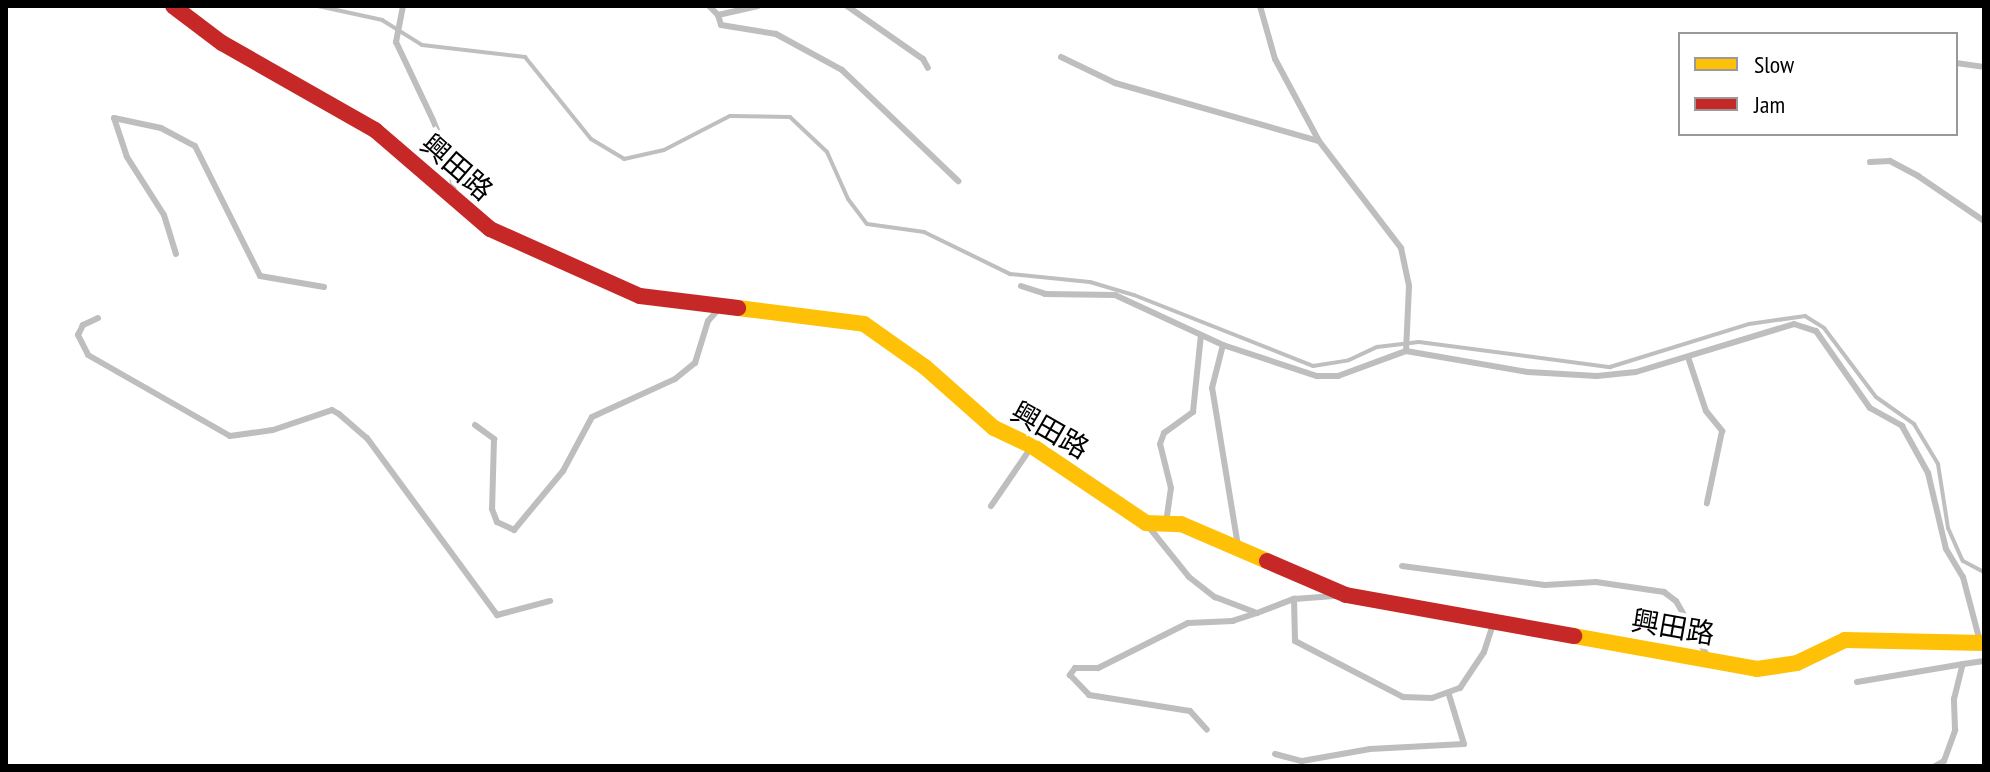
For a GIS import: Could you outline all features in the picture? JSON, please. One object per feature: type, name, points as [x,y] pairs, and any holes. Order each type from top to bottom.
[{"type":"street","name":"興田路","points":[[173,6],[222,43],[375,130],[490,229],[640,296],[718,310],[864,324],[925,367],[994,428],[1032,446],[1146,523],[1166,523],[1346,595],[1709,660],[1778,668],[1845,640],[1982,642]]},
{"type":"lane","points":[[403,6],[396,42],[451,165],[455,201]]},
{"type":"lane","points":[[709,6],[718,15],[721,25],[776,34],[842,70],[918,137],[958,181]]},
{"type":"lane","points":[[718,15],[758,6]]},
{"type":"lane","points":[[847,6],[923,59],[928,68]]},
{"type":"lane","points":[[1260,6],[1275,59],[1319,141],[1401,248],[1409,286],[1406,351]]},
{"type":"lane","points":[[1061,57],[1115,83],[1319,141]]},
{"type":"lane","points":[[1958,63],[1984,67]]},
{"type":"lane","points":[[176,254],[164,215],[127,157],[114,118],[161,128],[195,146],[260,276],[324,287]]},
{"type":"lane","points":[[1870,162],[1890,161],[1918,176],[1984,221]]},
{"type":"lane","points":[[1021,286],[1045,294],[1115,295],[1223,345],[1317,376],[1338,376],[1406,351],[1528,372],[1597,376],[1688,357],[1794,324],[1816,331],[1870,408],[1902,426],[1928,473],[1946,549],[1963,577],[1982,642]]},
{"type":"lane","points":[[475,425],[494,439],[492,509],[497,522],[514,530],[563,471],[592,417],[675,379],[695,363],[708,321],[718,310]]},
{"type":"lane","points":[[98,318],[83,325],[78,335],[88,355],[230,436],[259,434],[332,410],[339,414],[367,438],[497,615],[550,601]]},
{"type":"lane","points":[[1166,523],[1171,488],[1160,444],[1164,433],[1193,412],[1201,335]]},
{"type":"lane","points":[[1223,345],[1212,388],[1239,551]]},
{"type":"lane","points":[[1688,357],[1706,411],[1722,431],[1707,503]]},
{"type":"lane","points":[[991,506],[1032,446]]},
{"type":"lane","points":[[1146,523],[1189,577],[1215,597],[1257,613]]},
{"type":"lane","points":[[1402,566],[1545,585],[1596,582],[1664,592],[1676,601],[1709,660]]},
{"type":"lane","points":[[1207,730],[1190,711],[1089,695],[1070,675],[1075,668],[1098,668],[1188,623],[1233,621],[1294,599],[1346,595]]},
{"type":"lane","points":[[1294,599],[1295,641],[1388,692],[1449,695],[1460,688],[1484,652],[1494,622]]},
{"type":"lane","points":[[1857,682],[1984,661]]},
{"type":"lane","points":[[1935,766],[1944,761],[1955,730],[1954,699],[1963,664]]},
{"type":"lane","points":[[1275,754],[1302,761],[1370,749],[1464,744],[1449,695]]},
{"type":"waterway","points":[[318,6],[382,20],[422,45],[525,57],[591,139],[624,159],[664,150],[730,116],[790,117],[827,152],[848,199],[867,224],[924,232],[1010,274],[1090,282],[1134,295],[1313,366],[1349,360],[1377,347],[1419,342],[1610,367],[1749,324],[1805,316],[1824,328],[1876,397],[1914,424],[1938,464],[1948,528],[1963,561],[1984,572]]},
{"type":"traffic: slow","points":[[738,308],[864,324],[925,367],[994,428],[1032,446],[1146,523],[1181,524],[1267,561]]},
{"type":"traffic: slow","points":[[1574,636],[1757,669],[1797,663],[1845,640],[1984,643]]},
{"type":"traffic: jam","points":[[173,6],[222,43],[375,130],[490,229],[640,296],[738,308]]},
{"type":"traffic: jam","points":[[1267,561],[1346,595],[1574,636]]}]
